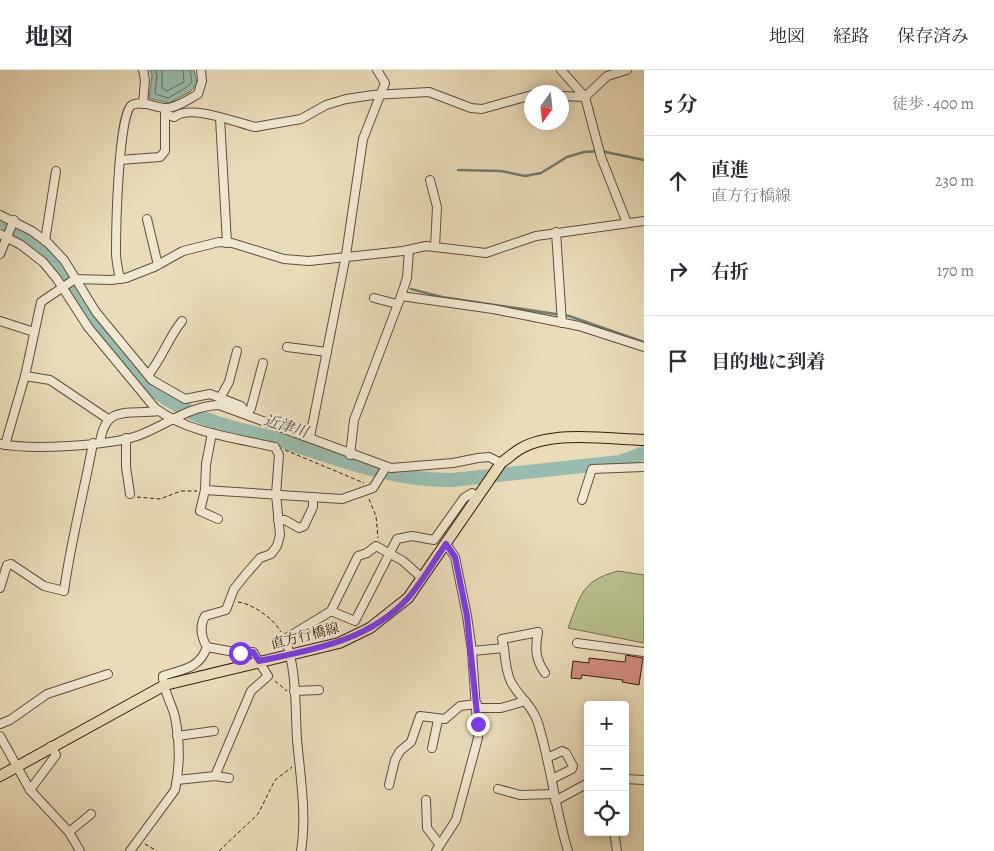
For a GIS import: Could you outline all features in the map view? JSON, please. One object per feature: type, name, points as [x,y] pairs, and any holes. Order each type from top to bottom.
[{"type":"main road","name":"直方行橋線","points":[[0,776],[51,746],[165,685],[339,642],[370,628],[408,598],[501,463],[521,448],[537,442],[591,437],[644,440]]},
{"type":"street","points":[[142,70],[145,80],[143,104]]},
{"type":"street","points":[[165,111],[198,94],[202,81],[201,70]]},
{"type":"street","points":[[310,437],[346,256],[363,139],[370,116],[382,96],[385,83],[376,70]]},
{"type":"street","points":[[561,70],[585,97],[601,157],[627,223]]},
{"type":"street","points":[[569,96],[585,97],[607,76],[627,70]]},
{"type":"street","points":[[120,279],[116,253],[120,160],[124,118],[128,108],[133,105],[143,104],[165,111],[174,117],[180,112],[191,110],[255,127],[265,127],[301,120],[326,105],[346,98],[429,92],[471,108],[482,109],[524,97]]},
{"type":"street","points":[[120,160],[160,157],[165,151],[165,111]]},
{"type":"street","points":[[220,118],[227,242]]},
{"type":"street","points":[[46,241],[56,171]]},
{"type":"street","points":[[430,180],[437,208],[435,247]]},
{"type":"street","points":[[0,215],[46,241],[64,260],[96,312],[148,375],[185,399],[210,394],[241,406],[247,414]]},
{"type":"street","points":[[147,219],[158,265]]},
{"type":"street","points":[[0,254],[4,236],[13,221]]},
{"type":"street","points":[[501,463],[489,457],[401,469],[386,467],[310,437],[218,405],[207,406],[173,418],[137,436],[126,438],[42,448],[3,444],[25,376],[40,302],[75,279],[120,279],[140,274],[183,251],[219,242],[227,242],[284,259],[309,261],[409,250],[426,246],[486,253],[536,236],[556,232],[606,228],[644,221]]},
{"type":"street","points":[[556,232],[562,323]]},
{"type":"street","points":[[4,236],[21,245],[42,262],[63,287],[88,327],[159,411],[212,433],[275,447],[279,455],[276,494],[280,535],[277,546],[271,554],[260,558],[234,589],[231,602],[226,610],[205,616],[202,621],[202,640],[207,647],[240,653],[253,652],[268,676],[251,692],[215,776]]},
{"type":"street","points":[[350,454],[354,420],[408,278],[409,250]]},
{"type":"street","points":[[402,296],[493,309],[579,326],[644,347]]},
{"type":"street","points":[[374,298],[397,304]]},
{"type":"street","points":[[0,321],[34,332]]},
{"type":"street","points":[[148,375],[166,348],[172,333],[182,321]]},
{"type":"street","points":[[287,347],[327,352]]},
{"type":"street","points":[[220,398],[229,382],[237,350]]},
{"type":"street","points":[[247,414],[251,408],[263,363]]},
{"type":"street","points":[[25,376],[50,380],[108,419]]},
{"type":"street","points":[[0,588],[7,566],[11,564],[44,586],[64,590],[70,545],[96,442],[102,428],[113,415],[159,411]]},
{"type":"street","points":[[212,433],[206,464],[205,490],[200,511],[218,519]]},
{"type":"street","points":[[126,438],[126,467],[130,494]]},
{"type":"street","points":[[205,490],[342,499],[369,489],[386,467]]},
{"type":"street","points":[[582,500],[592,469],[644,467]]},
{"type":"street","points":[[331,611],[354,621],[397,539],[412,536],[434,540],[464,498],[472,493],[478,497]]},
{"type":"street","points":[[278,520],[285,520],[299,528],[304,526],[313,507],[313,497]]},
{"type":"street","points":[[426,800],[427,828],[438,848],[456,820],[478,738],[472,651],[455,557],[446,544]]},
{"type":"street","points":[[301,851],[304,827],[294,694],[291,655],[285,639],[331,611],[358,556],[367,553],[376,546],[403,561],[422,578]]},
{"type":"street","points":[[545,673],[538,663],[535,649],[538,632],[502,639],[511,681],[532,709],[538,722],[568,851]]},
{"type":"street","points":[[577,643],[644,652]]},
{"type":"street","points":[[130,851],[140,841],[175,790],[177,780],[179,759],[175,716],[163,676],[197,664],[203,659],[207,647]]},
{"type":"street","points":[[472,651],[504,648]]},
{"type":"street","points":[[0,724],[10,720],[47,694],[108,674]]},
{"type":"street","points":[[294,694],[319,690]]},
{"type":"street","points":[[389,785],[395,760],[400,752],[411,742],[420,716],[438,720],[445,719],[460,706],[501,708],[525,701]]},
{"type":"street","points":[[432,748],[438,720]]},
{"type":"street","points":[[177,736],[214,731]]},
{"type":"street","points":[[0,736],[30,790],[69,832],[80,851]]},
{"type":"street","points":[[30,790],[56,755],[51,746]]},
{"type":"street","points":[[547,758],[562,752],[566,753],[572,766],[572,770],[552,779]]},
{"type":"street","points":[[177,780],[215,776],[229,778]]},
{"type":"street","points":[[629,780],[644,780]]},
{"type":"street","points":[[498,789],[520,795],[554,797],[584,785]]},
{"type":"street","points":[[69,832],[91,814]]},
{"type":"street","points":[[615,836],[618,851]]},
{"type":"path","points":[[275,447],[315,461],[369,489],[376,516],[378,537],[376,546]]},
{"type":"path","points":[[130,494],[137,498],[160,499],[181,491],[205,490]]},
{"type":"path","points":[[231,602],[243,603],[254,608],[278,627],[285,639]]},
{"type":"path","points":[[268,676],[294,694]]},
{"type":"path","points":[[219,851],[258,814],[279,776],[299,762]]},
{"type":"path","points":[[140,841],[157,851]]},
{"type":"green space","points":[[618,571],[644,575],[644,643],[568,628],[580,598],[589,585],[596,579]]},
{"type":"water","points":[[150,70],[194,70],[197,83],[191,91],[169,103],[149,98],[152,76]]},
{"type":"building","points":[[626,655],[643,658],[639,685],[622,682],[623,680],[582,675],[581,679],[571,678],[573,661],[589,663],[589,658],[625,662]]},
{"type":"waterway","points":[[458,170],[501,171],[525,176],[541,173],[567,157],[584,152],[601,151],[644,160]]},
{"type":"waterway","name":"近津川","points":[[0,220],[23,234],[43,250],[61,269],[120,353],[143,381],[174,403],[207,420],[360,466],[383,472],[429,479],[452,480],[620,462],[644,453]]},
{"type":"waterway","points":[[411,289],[442,297],[569,316],[644,342]]},
{"type":"route","points":[[240,653],[253,652],[259,661],[291,655],[356,636],[387,617],[408,598],[446,544],[455,557],[467,616],[478,724]]}]
